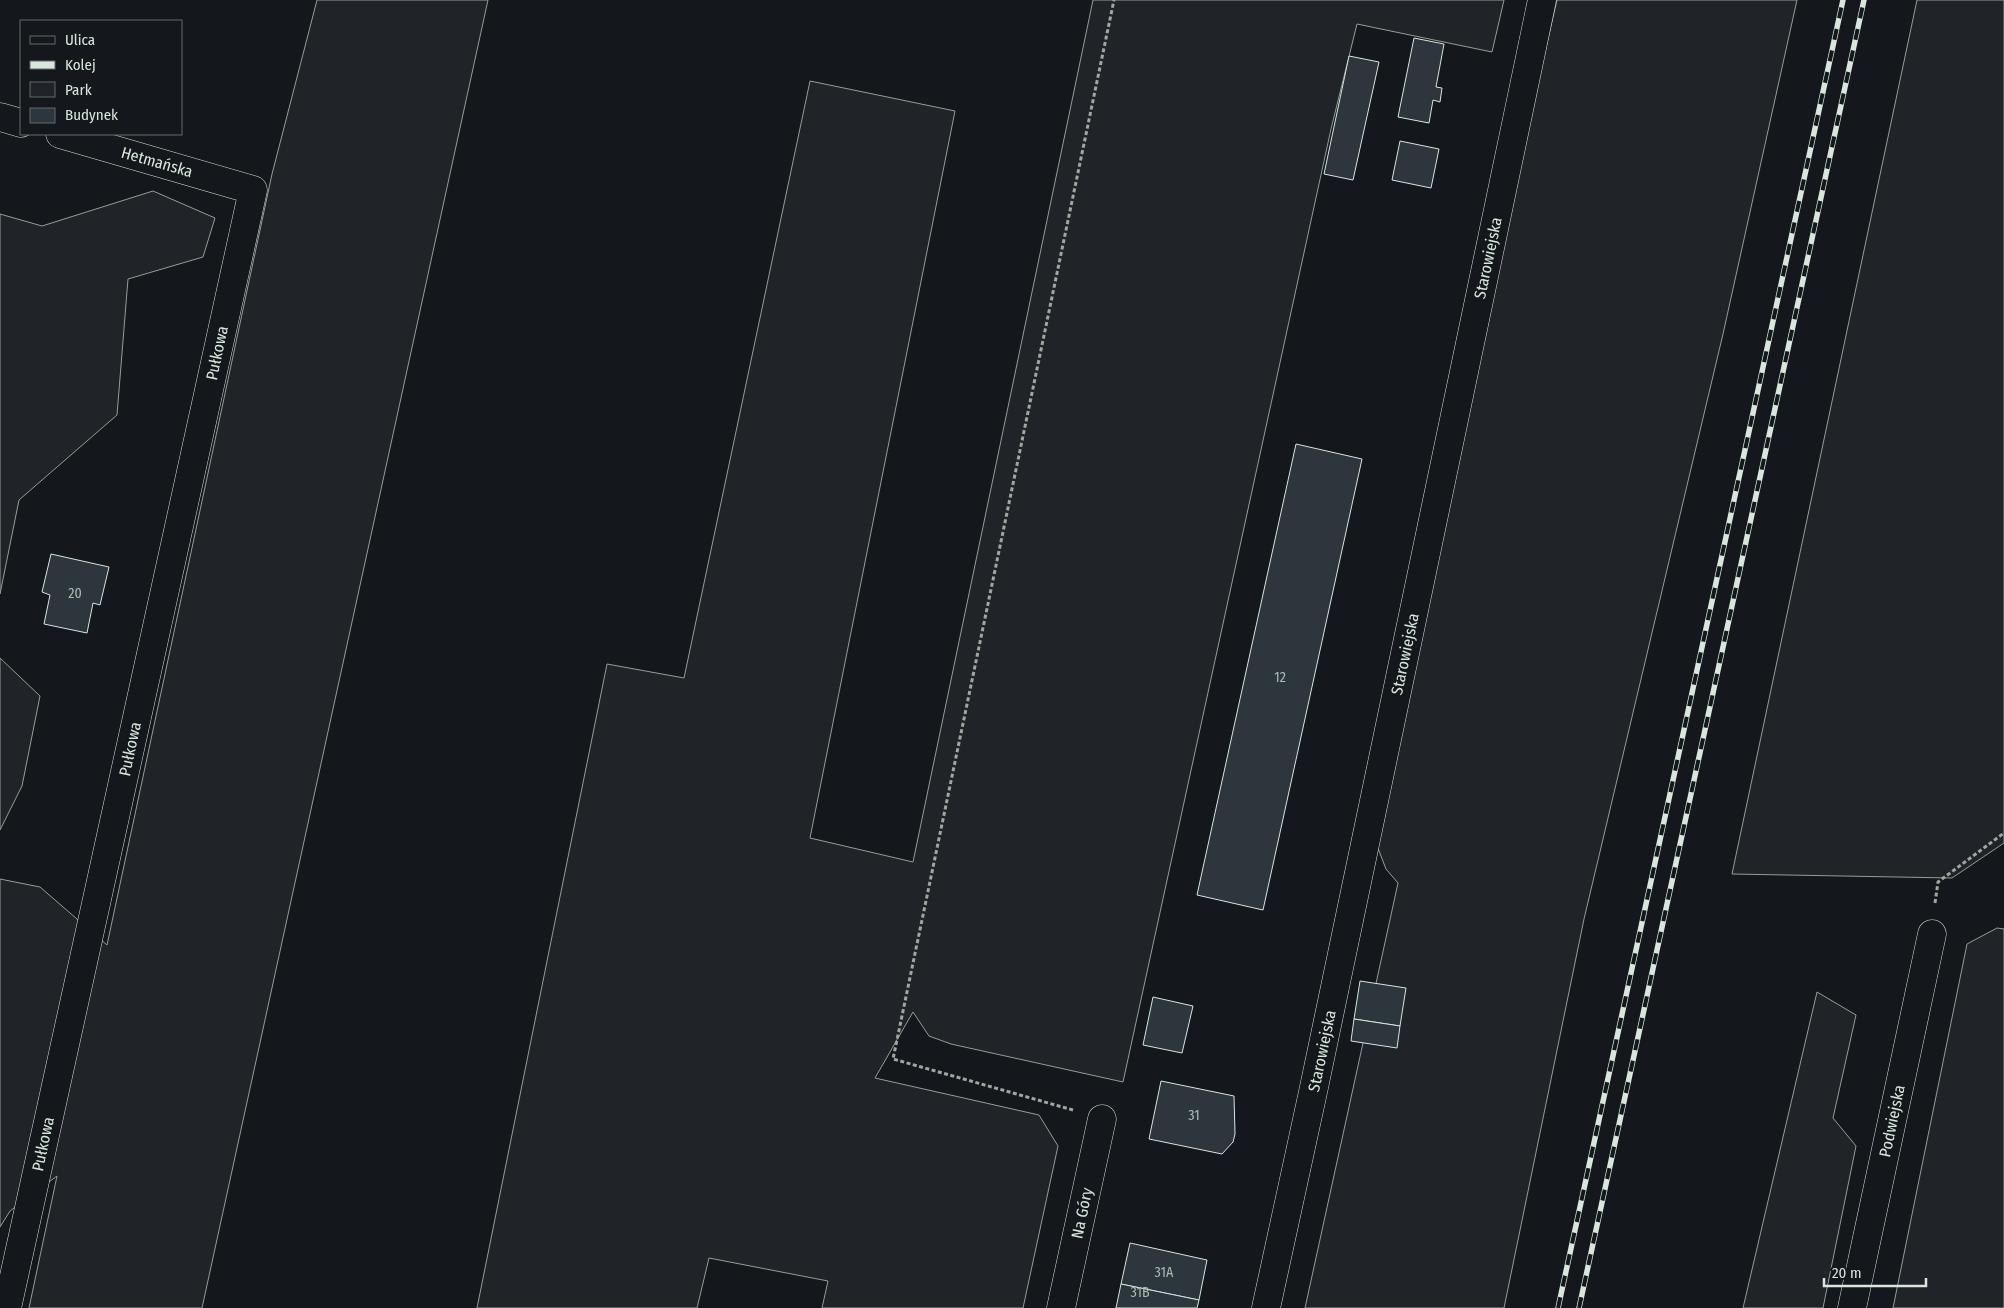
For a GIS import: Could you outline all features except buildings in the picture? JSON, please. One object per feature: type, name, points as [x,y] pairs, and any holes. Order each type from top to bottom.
[{"type":"street","name":"Starowiejska","points":[[1266,1308],[1542,0]]},
{"type":"street","points":[[0,116],[20,123]]},
{"type":"street","name":"Hetmańska","points":[[63,135],[253,190]]},
{"type":"street","name":"Pułkowa","points":[[7,1308],[253,190]]},
{"type":"street","name":"Podwiejska","points":[[1852,1308],[1932,934]]},
{"type":"street","name":"Na Góry","points":[[1061,1308],[1102,1119]]},
{"type":"path","points":[[1102,1119],[893,1058],[1114,0]]},
{"type":"path","points":[[1932,934],[1938,882],[2004,833]]},
{"type":"green space","points":[[317,0],[488,0],[202,1308],[29,1308],[57,1176],[10,1211],[0,1227],[0,879],[40,887],[107,945],[272,174]]},
{"type":"green space","points":[[1093,0],[1504,0],[1492,52],[1357,24],[1331,129],[1123,1082],[951,1044],[929,1036],[913,1012],[875,1078],[1039,1115],[1058,1146],[1023,1308],[822,1308],[828,1281],[709,1258],[697,1308],[477,1308],[607,664],[684,678],[810,81],[955,111],[810,838],[913,862]]},
{"type":"green space","points":[[1557,0],[1797,0],[1723,334],[1584,919],[1504,1308],[1305,1308],[1398,883],[1386,869],[1376,843],[1491,286]]},
{"type":"green space","points":[[1917,0],[2004,0],[2004,843],[1952,878],[1732,874]]},
{"type":"green space","points":[[153,191],[215,218],[203,257],[128,279],[117,415],[19,500],[0,594],[0,214],[42,226]]},
{"type":"green space","points":[[0,658],[40,696],[22,786],[0,830]]},
{"type":"green space","points":[[1997,928],[2004,929],[2004,1308],[1893,1308],[1967,944]]},
{"type":"green space","points":[[1817,992],[1856,1015],[1833,1118],[1856,1146],[1823,1308],[1743,1308]]},
{"type":"railway","points":[[1558,1308],[1843,0]]},
{"type":"railway","points":[[1579,1308],[1864,0]]}]
